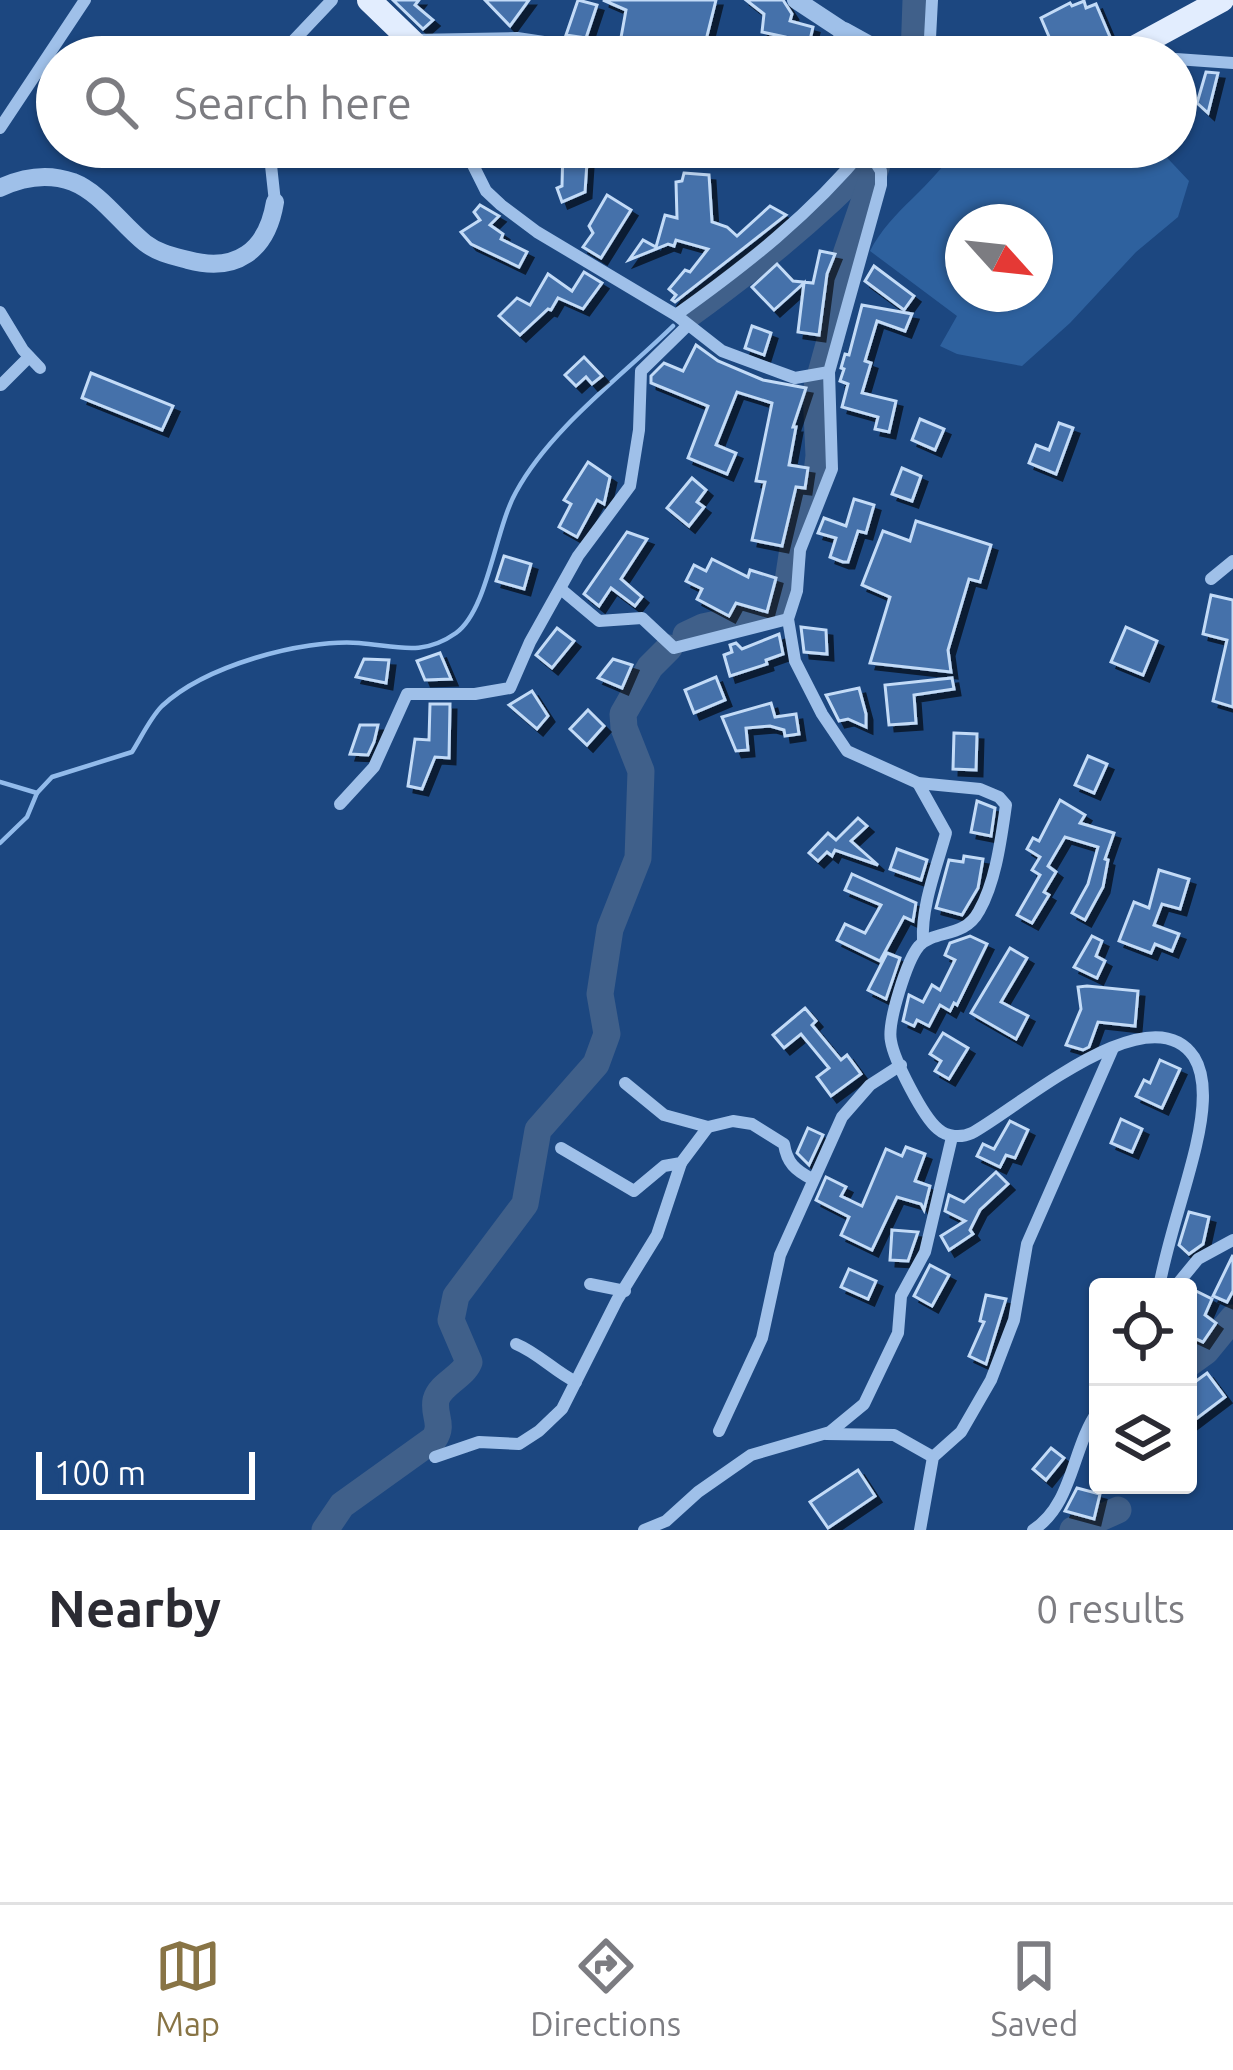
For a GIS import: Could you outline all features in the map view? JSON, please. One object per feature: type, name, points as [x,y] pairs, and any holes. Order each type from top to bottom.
[{"type":"main road","points":[[369,0],[408,36]]},
{"type":"main road","points":[[1159,36],[1222,0]]},
{"type":"street","points":[[64,36],[86,0]]},
{"type":"street","points":[[298,36],[332,0]]},
{"type":"street","points":[[796,0],[853,36]]},
{"type":"street","points":[[930,36],[932,0]]},
{"type":"street","points":[[840,29],[842,36]]},
{"type":"street","points":[[1197,60],[1233,63]]},
{"type":"street","points":[[0,128],[36,74]]},
{"type":"street","points":[[0,188],[40,176],[69,180],[85,188],[161,253],[221,266],[233,264],[268,230],[275,202],[271,168]]},
{"type":"street","points":[[474,168],[486,191],[501,206],[676,315],[722,351],[795,378],[822,373]]},
{"type":"street","points":[[676,315],[782,235],[850,168]]},
{"type":"street","points":[[879,168],[881,185],[822,373],[832,469],[800,550],[797,591],[788,619],[795,661],[847,751],[918,783],[980,789],[1006,805],[982,908],[970,925],[923,941],[914,952],[890,1022],[891,1042],[926,1115],[938,1130],[952,1137],[969,1135],[995,1114],[1132,1037],[1175,1040],[1188,1048],[1198,1064],[1203,1095],[1200,1127],[1161,1278]]},
{"type":"street","points":[[0,312],[40,368]]},
{"type":"street","points":[[340,804],[374,767],[407,694],[475,694],[510,688],[578,556],[630,486],[639,430],[641,371],[688,325]]},
{"type":"street","points":[[1,385],[29,357]]},
{"type":"street","points":[[1211,579],[1233,561]]},
{"type":"street","points":[[562,590],[598,621],[642,618],[674,648],[788,619]]},
{"type":"street","points":[[918,783],[946,833],[922,926],[923,941]]},
{"type":"street","points":[[920,1530],[933,1457],[961,1432],[991,1380],[1014,1320],[1027,1244],[1114,1047]]},
{"type":"street","points":[[719,1431],[762,1338],[780,1255],[842,1117],[869,1084],[901,1065]]},
{"type":"street","points":[[625,1083],[664,1115],[708,1127],[733,1121],[752,1124],[784,1144],[795,1170],[812,1180]]},
{"type":"street","points":[[435,1457],[479,1442],[519,1444],[562,1409],[657,1235],[681,1163],[708,1127]]},
{"type":"street","points":[[825,1434],[864,1404],[881,1375],[898,1334],[901,1296],[925,1252],[952,1137]]},
{"type":"street","points":[[561,1148],[634,1191],[664,1166],[681,1163]]},
{"type":"street","points":[[1182,1278],[1198,1259],[1233,1240]]},
{"type":"street","points":[[590,1284],[625,1291]]},
{"type":"street","points":[[516,1344],[576,1382]]},
{"type":"street","points":[[1033,1530],[1052,1515],[1089,1425]]},
{"type":"street","points":[[644,1530],[666,1521],[751,1455],[825,1434],[894,1435],[933,1457]]},
{"type":"shaded area","points":[[940,168],[1177,168],[1189,181],[1178,217],[1136,252],[1022,366],[957,354],[940,346],[957,316],[952,312],[1053,312],[1053,204],[945,204],[945,307],[870,251],[889,223]]},
{"type":"building","points":[[393,0],[419,0],[415,5],[433,20],[423,29]]},
{"type":"building","points":[[485,0],[529,0],[510,26]]},
{"type":"building","points":[[578,0],[597,5],[587,36],[566,35]]},
{"type":"building","points":[[603,0],[716,0],[707,36],[621,36],[626,10]]},
{"type":"building","points":[[746,0],[783,0],[792,14],[790,21],[813,27],[811,36],[762,32],[764,14]]},
{"type":"building","points":[[1084,1],[1086,8],[1096,4],[1110,36],[1049,36],[1041,18]]},
{"type":"building","points":[[1206,72],[1218,73],[1208,113],[1197,103]]},
{"type":"building","points":[[562,168],[587,168],[585,192],[562,202],[557,188],[562,186]]},
{"type":"building","points":[[684,173],[709,175],[712,222],[737,236],[770,206],[786,215],[675,302],[676,295],[669,289],[708,249],[676,240],[674,246],[668,244],[629,260],[643,240],[656,247],[665,215],[677,218],[676,182],[682,181]]},
{"type":"building","points":[[607,195],[631,210],[601,258],[583,247]]},
{"type":"building","points":[[480,205],[499,216],[490,225],[503,234],[501,239],[527,252],[519,267],[471,244],[461,232],[480,220],[474,212]]},
{"type":"building","points":[[820,251],[835,254],[827,274],[819,335],[798,332],[804,283],[774,310],[752,287],[777,264],[793,281],[813,283]]},
{"type":"building","points":[[874,266],[914,296],[904,310],[865,281]]},
{"type":"building","points":[[584,272],[602,283],[583,309],[558,298],[551,310],[520,335],[499,316],[517,298],[530,305],[548,274],[572,291]]},
{"type":"building","points":[[862,305],[912,314],[905,331],[877,321],[865,361],[871,363],[862,393],[896,401],[889,432],[875,429],[878,417],[842,407],[848,384],[840,381],[841,368]]},
{"type":"building","points":[[752,326],[771,333],[764,355],[745,348]]},
{"type":"building","points":[[696,345],[718,361],[763,380],[806,388],[793,427],[789,465],[808,468],[805,488],[796,487],[782,546],[752,540],[765,482],[756,481],[772,403],[737,392],[716,445],[736,453],[727,474],[688,458],[708,406],[651,383],[651,376],[664,363],[683,371]]},
{"type":"building","points":[[584,357],[602,376],[592,384],[586,377],[576,386],[565,375]]},
{"type":"building","points":[[91,373],[173,406],[162,430],[82,398]]},
{"type":"building","points":[[920,419],[944,429],[935,450],[912,440]]},
{"type":"building","points":[[1059,423],[1073,428],[1056,474],[1029,463],[1036,445],[1049,450]]},
{"type":"building","points":[[588,462],[610,477],[604,504],[597,500],[577,537],[559,527],[571,504],[564,500]]},
{"type":"building","points":[[902,468],[921,476],[912,501],[892,494]]},
{"type":"building","points":[[692,478],[706,490],[697,502],[704,507],[689,526],[667,508]]},
{"type":"building","points":[[854,499],[874,505],[866,533],[858,531],[848,562],[843,562],[830,557],[836,538],[818,533],[824,518],[846,526]]},
{"type":"building","points":[[916,521],[991,545],[980,582],[969,579],[948,650],[951,672],[870,663],[890,597],[862,585],[883,531],[910,541]]},
{"type":"building","points":[[627,532],[647,539],[621,579],[642,597],[635,606],[611,588],[599,606],[584,594]]},
{"type":"building","points":[[504,556],[531,564],[524,589],[496,581]]},
{"type":"building","points":[[712,559],[748,577],[750,570],[776,578],[767,612],[736,603],[729,616],[697,599],[702,589],[686,581],[694,565],[706,571]]},
{"type":"building","points":[[1211,595],[1233,600],[1233,707],[1213,701],[1227,640],[1203,634]]},
{"type":"building","points":[[801,627],[826,630],[827,654],[804,652]]},
{"type":"building","points":[[1126,627],[1157,641],[1143,675],[1111,662]]},
{"type":"building","points":[[557,628],[574,641],[552,668],[536,655]]},
{"type":"building","points":[[779,634],[783,654],[730,676],[724,655],[732,652],[730,645],[736,643],[742,649]]},
{"type":"building","points":[[440,653],[451,679],[425,680],[417,661]]},
{"type":"building","points":[[364,659],[389,660],[386,683],[356,677]]},
{"type":"building","points":[[613,659],[632,665],[622,688],[598,678]]},
{"type":"building","points":[[716,677],[725,700],[694,713],[685,690]]},
{"type":"building","points":[[952,678],[954,689],[914,695],[916,723],[889,725],[885,685]]},
{"type":"building","points":[[859,688],[866,727],[848,719],[839,721],[826,695]]},
{"type":"building","points":[[532,691],[548,716],[537,729],[509,705]]},
{"type":"building","points":[[771,703],[775,717],[796,714],[799,734],[785,736],[784,730],[770,726],[746,728],[748,750],[736,751],[722,717]]},
{"type":"building","points":[[430,704],[450,704],[449,758],[435,757],[422,789],[408,786],[415,739],[429,740]]},
{"type":"building","points":[[588,710],[604,726],[587,745],[570,729]]},
{"type":"building","points":[[360,725],[378,725],[368,755],[350,754]]},
{"type":"building","points":[[954,733],[977,734],[976,770],[953,769]]},
{"type":"building","points":[[1088,756],[1107,764],[1094,793],[1075,785]]},
{"type":"building","points":[[1060,800],[1085,815],[1080,823],[1114,833],[1105,859],[1103,887],[1085,920],[1072,913],[1088,884],[1098,847],[1065,837],[1048,866],[1056,872],[1044,892],[1049,895],[1032,923],[1017,915],[1040,875],[1032,870],[1040,857],[1027,849],[1033,838],[1039,841]]},
{"type":"building","points":[[977,801],[995,808],[991,836],[971,832]]},
{"type":"building","points":[[858,818],[867,826],[851,841],[878,865],[835,850],[818,861],[809,853],[828,833],[836,840]]},
{"type":"building","points":[[897,849],[927,860],[921,880],[890,869]]},
{"type":"building","points":[[964,856],[983,859],[978,888],[962,915],[936,908],[949,860],[963,862]]},
{"type":"building","points":[[1159,870],[1189,879],[1180,909],[1162,904],[1154,925],[1179,934],[1172,951],[1155,944],[1151,953],[1119,941],[1134,902],[1149,908]]},
{"type":"building","points":[[852,874],[916,903],[913,921],[904,917],[880,961],[837,940],[845,924],[865,933],[881,905],[845,890]]},
{"type":"building","points":[[970,936],[987,944],[957,1005],[950,1011],[940,1005],[929,1026],[917,1020],[914,1026],[903,1021],[909,995],[923,1002],[932,985],[940,990],[955,960],[945,955],[950,943]]},
{"type":"building","points":[[1092,936],[1102,941],[1096,956],[1105,961],[1097,978],[1074,967]]},
{"type":"building","points":[[1010,948],[1027,958],[1001,1002],[1028,1016],[1016,1039],[971,1013]]},
{"type":"building","points":[[887,953],[900,958],[886,999],[868,990]]},
{"type":"building","points":[[1078,987],[1138,991],[1135,1026],[1098,1022],[1089,1047],[1083,1050],[1066,1045],[1081,1009]]},
{"type":"building","points":[[805,1008],[816,1021],[812,1025],[841,1060],[847,1055],[861,1074],[831,1096],[817,1077],[829,1068],[801,1034],[784,1048],[773,1035]]},
{"type":"building","points":[[943,1033],[968,1048],[949,1079],[935,1071],[941,1061],[930,1054]]},
{"type":"building","points":[[1160,1060],[1180,1069],[1162,1108],[1136,1096],[1144,1080],[1150,1083]]},
{"type":"building","points":[[1121,1119],[1142,1129],[1132,1152],[1111,1143]]},
{"type":"building","points":[[1010,1121],[1028,1130],[1015,1158],[1006,1155],[1000,1167],[977,1156],[983,1144],[994,1149]]},
{"type":"building","points":[[808,1128],[823,1135],[809,1165],[797,1153]]},
{"type":"building","points":[[906,1147],[925,1154],[915,1181],[930,1186],[924,1210],[921,1204],[897,1197],[872,1250],[841,1235],[849,1217],[816,1200],[826,1177],[846,1187],[841,1196],[862,1206],[886,1149],[902,1156]]},
{"type":"building","points":[[996,1172],[1008,1184],[980,1210],[970,1230],[973,1234],[949,1250],[941,1236],[965,1221],[945,1211],[949,1195],[964,1202]]},
{"type":"building","points":[[1189,1212],[1209,1217],[1203,1244],[1189,1254],[1179,1245]]},
{"type":"building","points":[[892,1230],[918,1232],[908,1261],[890,1260]]},
{"type":"building","points":[[1233,1255],[1233,1291],[1227,1302],[1213,1296]]},
{"type":"building","points":[[930,1265],[949,1275],[932,1306],[914,1296]]},
{"type":"building","points":[[849,1269],[876,1281],[868,1299],[841,1287]]},
{"type":"building","points":[[1197,1292],[1212,1299],[1205,1315],[1216,1323],[1203,1342],[1197,1339]]},
{"type":"building","points":[[986,1295],[1006,1299],[986,1364],[969,1356],[984,1322],[980,1321]]},
{"type":"building","points":[[1207,1373],[1225,1397],[1197,1418],[1197,1386]]},
{"type":"building","points":[[1051,1448],[1064,1458],[1046,1480],[1033,1469]]},
{"type":"building","points":[[858,1470],[875,1496],[828,1528],[810,1502]]},
{"type":"building","points":[[1077,1488],[1100,1494],[1094,1519],[1065,1511]]},
{"type":"waterway","points":[[915,36],[916,0]]},
{"type":"waterway","points":[[688,315],[786,240],[863,168]]},
{"type":"waterway","points":[[686,635],[764,614],[778,607],[786,594],[796,529],[816,480],[816,391],[831,337],[840,272],[876,168]]},
{"type":"waterway","points":[[0,843],[27,817],[37,793],[52,777],[132,752],[162,706],[228,667],[283,651],[336,643],[420,648],[456,633],[476,606],[509,508],[530,469],[567,425],[673,326]]},
{"type":"waterway","points":[[325,1530],[342,1505],[434,1439],[438,1394],[469,1362],[451,1320],[456,1296],[525,1204],[538,1130],[596,1064],[607,1034],[600,994],[610,929],[638,858],[641,771],[623,714],[650,667],[669,648]]},
{"type":"waterway","points":[[0,782],[37,793]]},
{"type":"waterway","points":[[1197,1358],[1233,1318]]},
{"type":"waterway","points":[[1073,1530],[1118,1510]]}]
